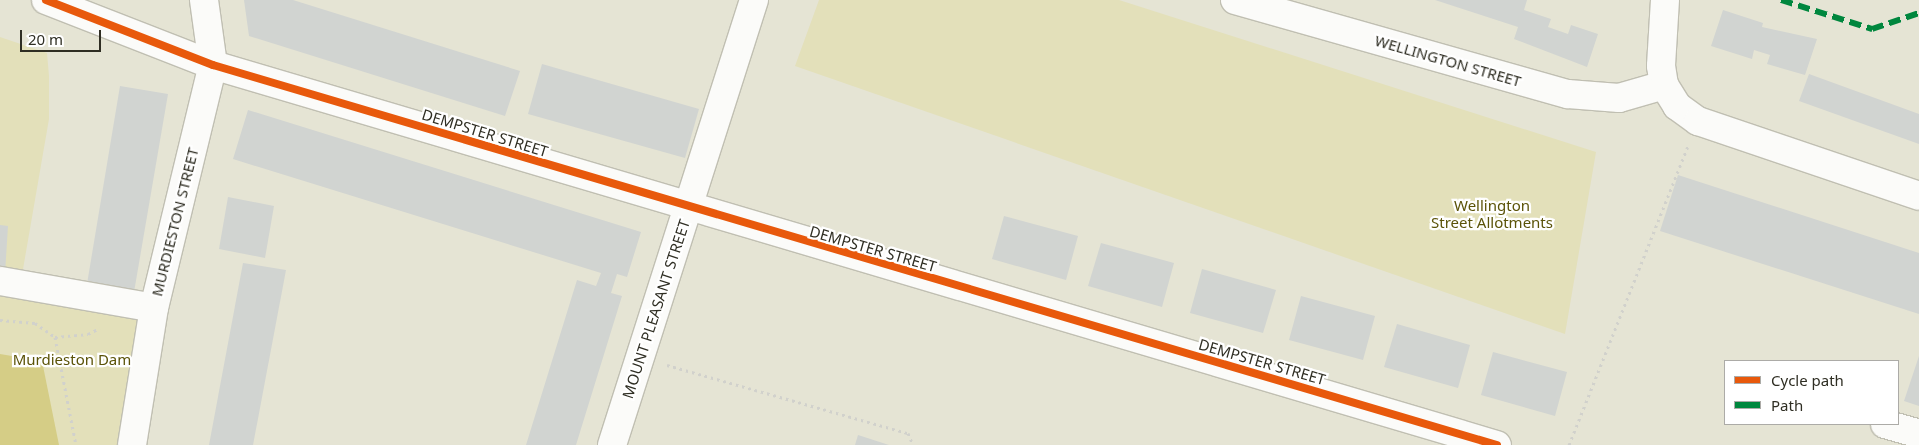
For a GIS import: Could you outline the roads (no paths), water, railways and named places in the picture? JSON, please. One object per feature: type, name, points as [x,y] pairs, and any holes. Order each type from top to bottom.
[{"type":"street","name":"DEMPSTER STREET","points":[[46,0],[212,65],[688,210],[1497,445]]},
{"type":"street","name":"MURDIESTON STREET","points":[[132,445],[154,308],[212,65],[204,0]]},
{"type":"street","name":"MOUNT PLEASANT STREET","points":[[612,445],[754,0]]},
{"type":"street","name":"WELLINGTON STREET","points":[[1235,0],[1568,94],[1619,98],[1664,85]]},
{"type":"street","points":[[1665,0],[1660,31],[1664,85],[1677,106],[1698,121],[1919,196]]},
{"type":"street","points":[[0,281],[154,308]]},
{"type":"street","points":[[1888,425],[1919,434]]},
{"type":"park label","name":"Wellington Street Allotments","points":[[1492,214]]},
{"type":"park label","name":"Murdieston Dam","points":[[72,360]]}]
